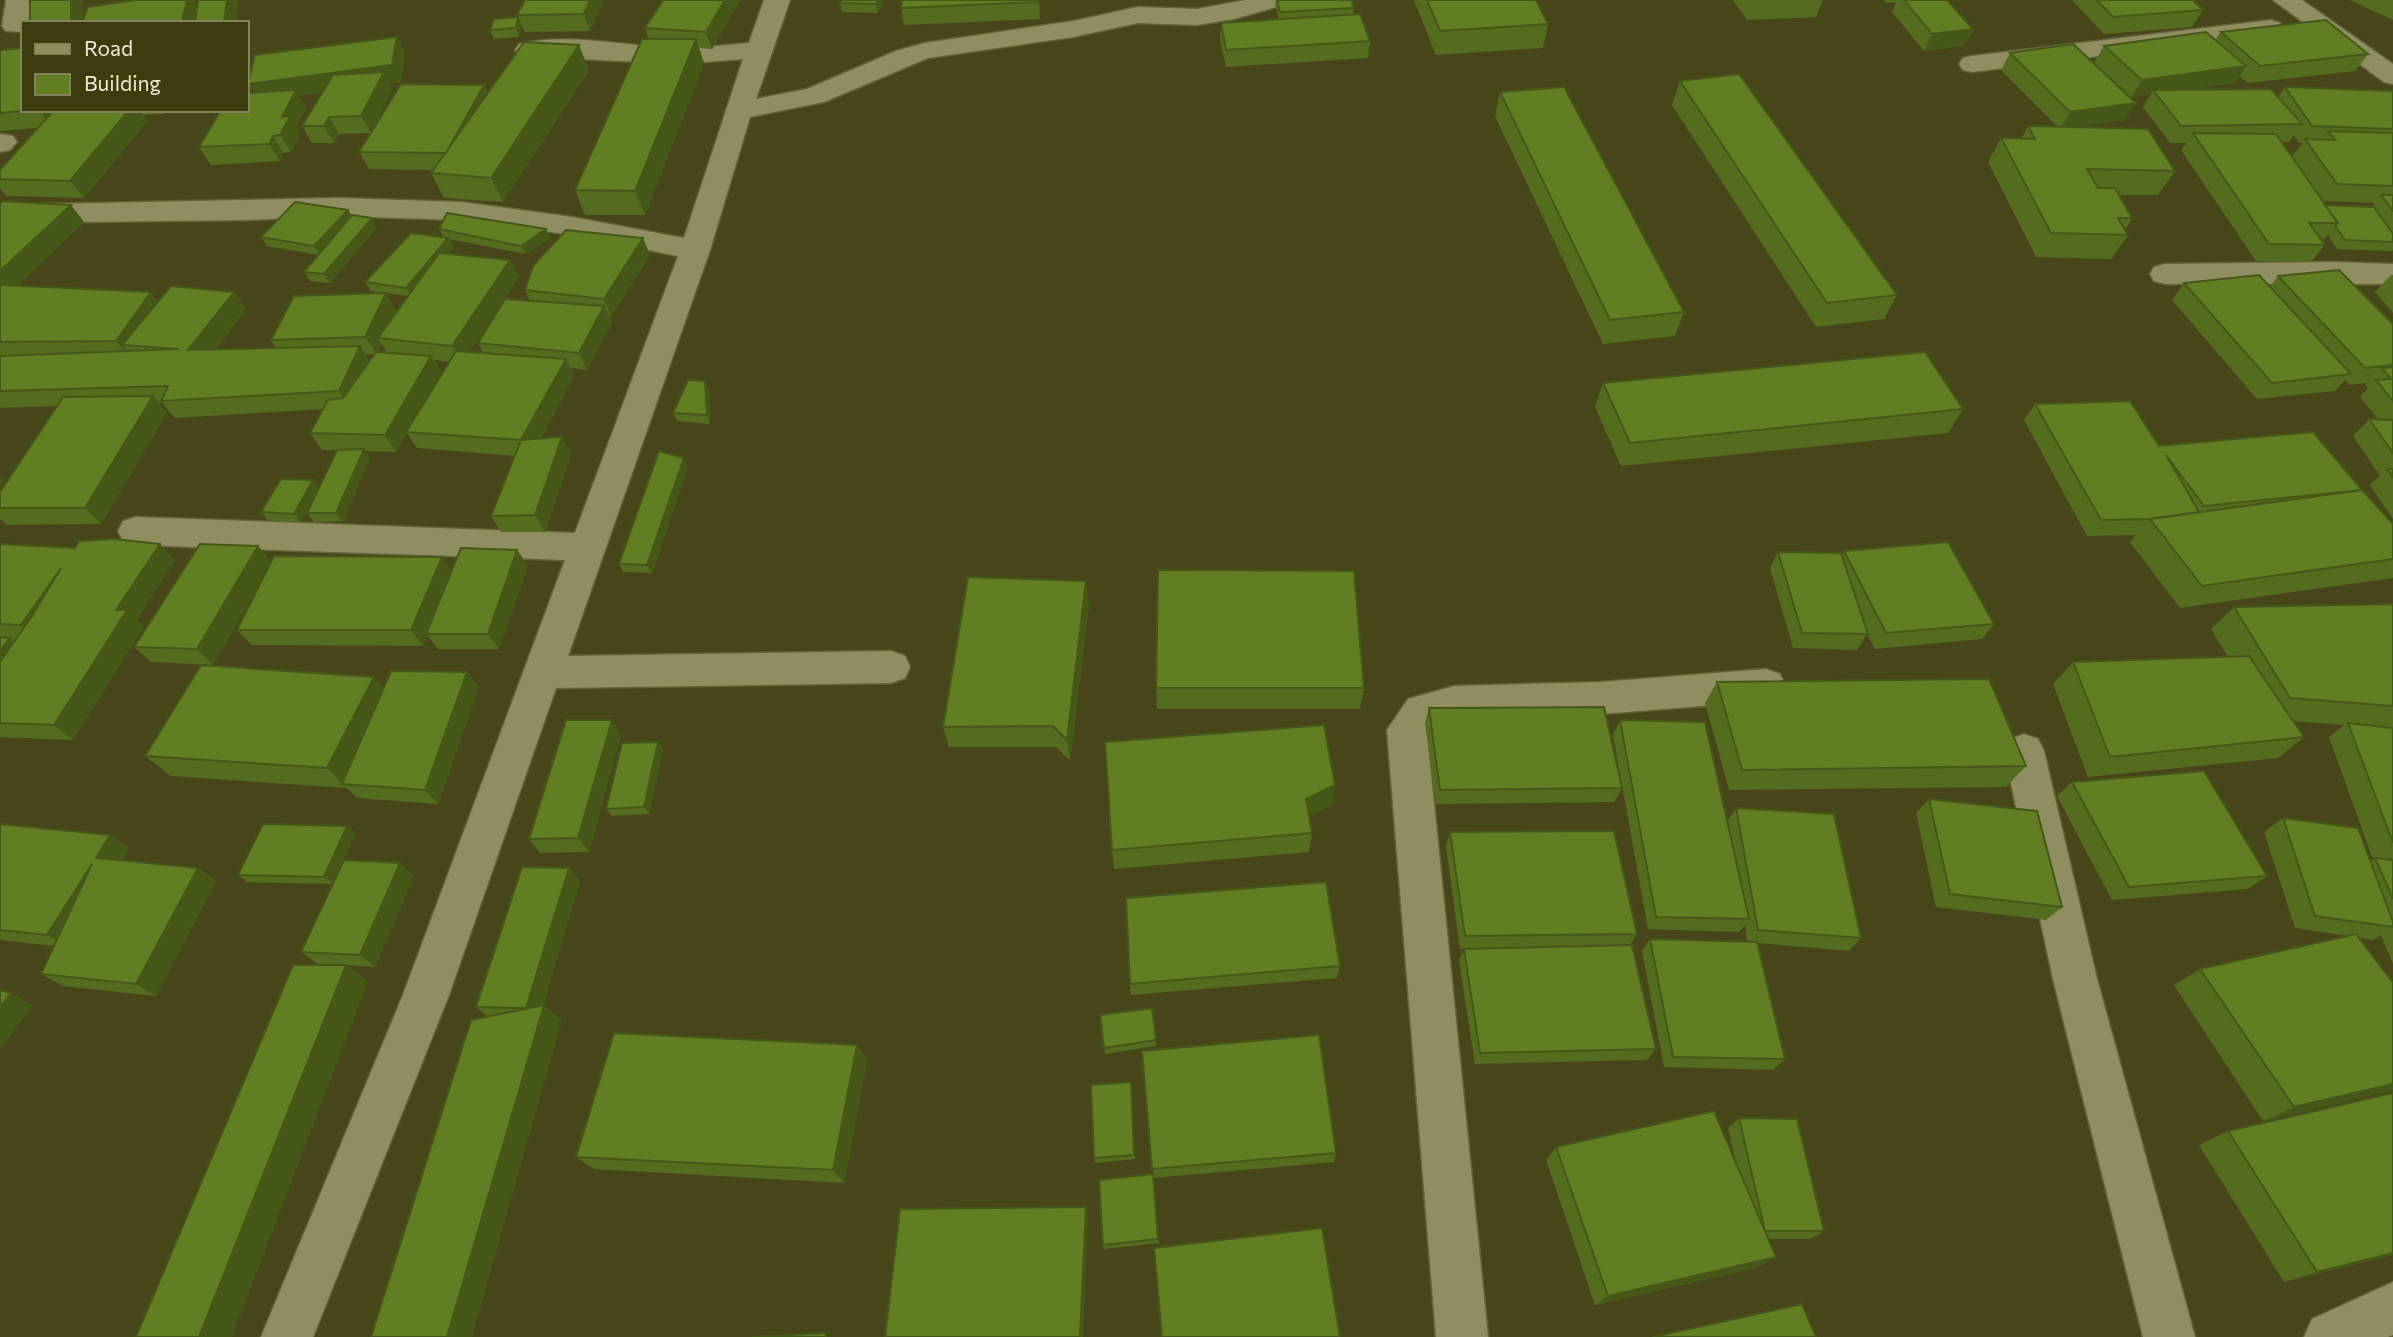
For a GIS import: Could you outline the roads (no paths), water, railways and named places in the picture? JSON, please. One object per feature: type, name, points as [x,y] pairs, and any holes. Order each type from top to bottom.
[{"type":"street","points":[[15,26],[19,0]]},
{"type":"street","points":[[287,1337],[426,995],[695,250],[738,111],[777,0]]},
{"type":"street","points":[[738,111],[814,96],[925,51],[1073,29],[1138,15],[1197,17],[1234,12],[1274,0]]},
{"type":"street","points":[[2286,0],[2393,76]]},
{"type":"street","points":[[1972,64],[2318,23]]},
{"type":"street","points":[[518,50],[578,49],[679,56],[760,50]]},
{"type":"street","points":[[0,214],[339,207],[461,212],[572,226],[695,250]]},
{"type":"street","points":[[2165,274],[2393,274]]},
{"type":"street","points":[[136,531],[587,547]]},
{"type":"street","points":[[542,672],[891,667]]},
{"type":"street","points":[[1462,1337],[1406,730],[1422,710],[1454,702],[1601,698],[1796,682]]},
{"type":"street","points":[[2024,751],[2075,979],[2169,1337]]},
{"type":"street","points":[[2330,1337],[2393,1308]]}]
